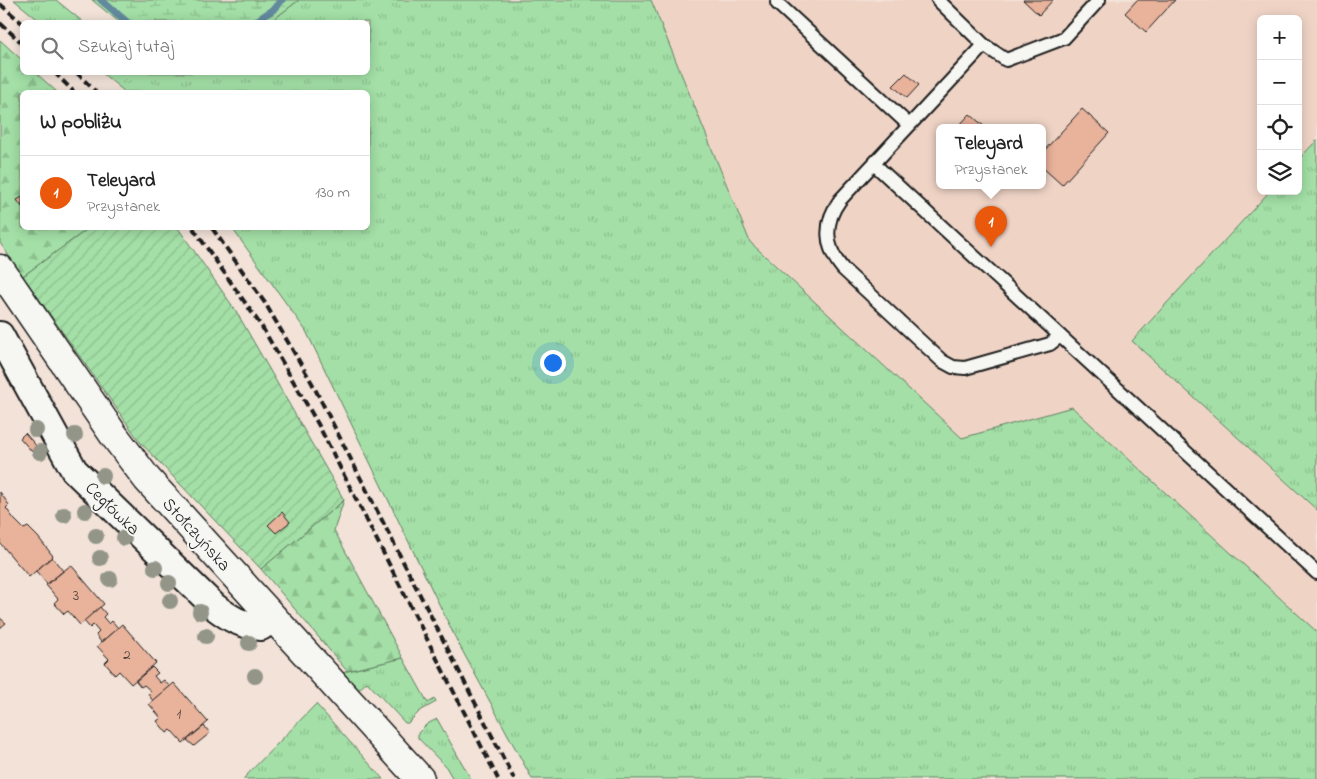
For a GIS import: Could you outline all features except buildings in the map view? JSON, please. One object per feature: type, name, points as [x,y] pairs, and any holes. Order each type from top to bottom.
[{"type":"street","name":"Stołczyńska","points":[[0,268],[134,463],[420,779]]},
{"type":"street","name":"Cegłówka","points":[[0,335],[74,470],[215,607],[232,620],[243,625],[261,627],[273,618]]},
{"type":"lane","points":[[938,0],[984,45],[1006,60],[1064,38],[1099,0]]},
{"type":"lane","points":[[777,3],[909,125]]},
{"type":"lane","points":[[984,45],[840,200],[830,217],[827,234],[829,242],[834,257],[843,269],[942,361],[952,367],[972,367],[1050,344],[1060,336]]},
{"type":"lane","points":[[874,164],[1317,573]]},
{"type":"shaded area","points":[[651,0],[1317,0],[1317,140],[1302,156],[1302,15],[1257,15],[1257,195],[1266,195],[1132,341],[1317,510],[1317,632],[1072,407],[962,438],[750,242]]},
{"type":"green space","points":[[14,0],[56,0],[81,20],[39,20]]},
{"type":"green space","points":[[92,0],[299,0],[273,20],[117,20]]},
{"type":"green space","points":[[299,0],[651,0],[750,242],[962,438],[1072,407],[1317,632],[1317,779],[532,779],[457,641],[306,331],[233,230],[370,230],[370,90],[123,90],[104,75],[370,75],[370,20],[273,20]]},
{"type":"green space","points":[[0,40],[20,58],[20,75],[38,75],[55,90],[20,90],[20,230],[86,230],[23,276],[0,243]]},
{"type":"green space","points":[[1317,140],[1317,510],[1132,341],[1266,195],[1302,195],[1302,156]]},
{"type":"green space","points":[[86,230],[179,230],[236,311],[344,500],[261,569],[140,442],[23,276]]},
{"type":"green space","points":[[344,500],[334,530],[403,658],[347,671],[261,569]]},
{"type":"green space","points":[[403,658],[428,703],[435,699],[436,702],[420,711],[408,723],[405,723],[367,682],[357,691],[341,674]]},
{"type":"green space","points":[[316,704],[383,779],[243,779]]},
{"type":"green space","points":[[437,719],[471,779],[453,779],[446,767],[418,738],[418,733],[427,724]]},
{"type":"waterway","points":[[101,0],[125,20]]},
{"type":"waterway","points":[[258,20],[274,9],[282,0]]},
{"type":"railway","points":[[0,4],[20,21]]},
{"type":"railway","points":[[0,23],[20,41]]},
{"type":"railway","points":[[57,75],[72,90]]},
{"type":"railway","points":[[79,75],[94,90]]},
{"type":"railway","points":[[194,230],[262,327],[318,424],[498,779]]},
{"type":"railway","points":[[213,230],[265,303],[312,383],[514,779]]},
{"type":"place","name":"Teleyard","points":[[991,247]]}]
